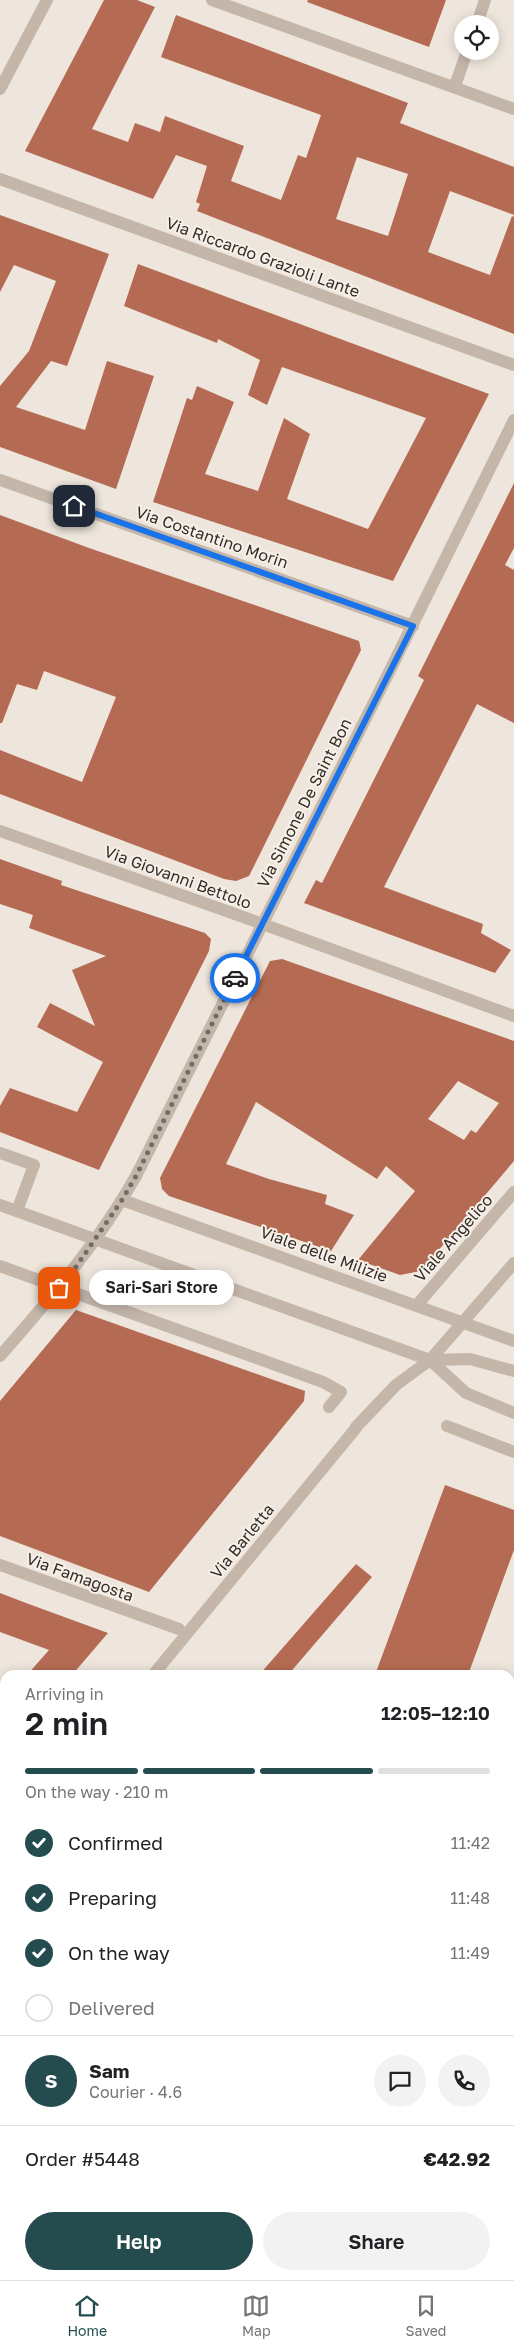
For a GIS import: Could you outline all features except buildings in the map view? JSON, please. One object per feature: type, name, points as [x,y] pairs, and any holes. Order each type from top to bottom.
[{"type":"street","points":[[0,89],[47,0]]},
{"type":"street","points":[[212,0],[455,86],[514,109]]},
{"type":"street","points":[[480,15],[485,0]]},
{"type":"street","points":[[455,86],[464,60]]},
{"type":"street","name":"Via Riccardo Grazioli Lante","points":[[0,179],[514,366]]},
{"type":"street","name":"Via Simone De Saint Bon","points":[[95,1240],[122,1200],[413,626],[514,420]]},
{"type":"street","name":"Via Costantino Morin","points":[[0,480],[413,626]]},
{"type":"street","name":"Via Giovanni Bettolo","points":[[0,831],[514,1016]]},
{"type":"street","points":[[0,1153],[34,1165],[16,1211]]},
{"type":"street","name":"Viale Angelico","points":[[417,1305],[514,1192]]},
{"type":"street","name":"Viale delle Milizie","points":[[122,1200],[514,1341]]},
{"type":"street","points":[[0,1205],[430,1360],[470,1359],[514,1371]]},
{"type":"street","points":[[0,1356],[59,1288],[95,1240]]},
{"type":"street","points":[[463,1322],[514,1263]]},
{"type":"street","points":[[0,1266],[323,1382],[341,1392],[329,1407]]},
{"type":"street","name":"Via Barletta","points":[[157,1670],[356,1427],[396,1385],[430,1360],[463,1322]]},
{"type":"street","points":[[430,1360],[466,1393],[514,1413]]},
{"type":"street","points":[[447,1426],[514,1452]]},
{"type":"street","name":"Via Famagosta","points":[[0,1565],[179,1629]]},
{"type":"way so far","points":[[59,1288],[69,1277],[122,1200],[136,1176],[235,978]]},
{"type":"place","name":"Sari-Sari Store","points":[[59,1288]]},
{"type":"route","points":[[74,506],[413,626],[274,897],[235,978]]}]
